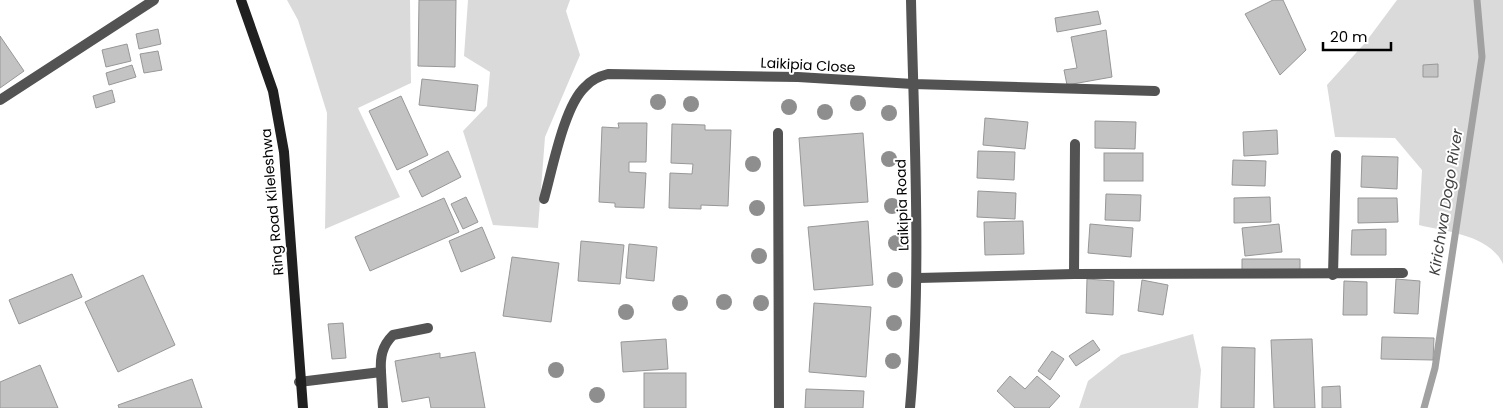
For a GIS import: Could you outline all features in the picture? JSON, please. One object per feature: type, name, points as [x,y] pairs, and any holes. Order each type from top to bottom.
[{"type":"main road","name":"Ring Road Kileleshwa","points":[[241,0],[273,91],[284,152],[303,408]]},
{"type":"street","points":[[0,100],[154,0]]},
{"type":"street","name":"Laikipia Road","points":[[910,408],[916,340],[918,278],[911,0]]},
{"type":"street","name":"Laikipia Close","points":[[544,199],[570,109],[584,87],[600,76],[617,73],[726,75],[913,84],[1155,91]]},
{"type":"street","points":[[778,133],[779,408]]},
{"type":"street","points":[[1074,274],[1075,144]]},
{"type":"street","points":[[1333,275],[1336,155]]},
{"type":"street","points":[[918,278],[1074,274],[1333,275],[1403,273]]},
{"type":"street","points":[[383,408],[380,358],[383,348],[393,335],[428,328]]},
{"type":"street","points":[[300,382],[381,372]]},
{"type":"shaded area","points":[[287,0],[410,0],[411,83],[358,108],[400,197],[325,229],[327,113],[298,20]]},
{"type":"shaded area","points":[[468,0],[570,0],[566,11],[580,55],[545,137],[538,228],[493,225],[463,131],[487,106],[490,72],[464,56]]},
{"type":"shaded area","points":[[1397,0],[1503,0],[1503,264],[1497,254],[1478,241],[1467,236],[1419,225],[1422,170],[1395,138],[1335,137],[1327,85],[1365,43]]},
{"type":"shaded area","points":[[1193,334],[1201,370],[1198,408],[1079,408],[1088,381],[1121,355]]},
{"type":"building","points":[[419,0],[456,0],[455,67],[418,66]]},
{"type":"building","points":[[1273,0],[1283,0],[1306,50],[1280,75],[1245,14]]},
{"type":"building","points":[[1098,11],[1101,24],[1057,32],[1055,18]]},
{"type":"building","points":[[158,29],[161,44],[139,49],[136,34]]},
{"type":"building","points":[[1106,30],[1112,77],[1067,85],[1064,70],[1077,68],[1071,37]]},
{"type":"building","points":[[0,36],[24,71],[0,88]]},
{"type":"building","points":[[127,44],[131,61],[106,67],[102,50]]},
{"type":"building","points":[[158,51],[162,70],[144,73],[140,54]]},
{"type":"building","points":[[1438,64],[1438,77],[1423,77],[1423,65]]},
{"type":"building","points":[[132,65],[136,77],[109,85],[106,73]]},
{"type":"building","points":[[422,79],[478,85],[475,111],[419,105]]},
{"type":"building","points":[[112,90],[115,102],[96,108],[93,96]]},
{"type":"building","points":[[401,96],[428,155],[397,170],[369,111]]},
{"type":"building","points":[[985,118],[1028,122],[1025,149],[983,145]]},
{"type":"building","points":[[1095,121],[1136,122],[1135,149],[1095,148]]},
{"type":"building","points":[[618,123],[647,123],[646,162],[629,162],[629,172],[646,173],[644,208],[615,207],[615,203],[599,202],[602,127],[619,128]]},
{"type":"building","points":[[672,124],[705,125],[705,130],[731,130],[728,206],[701,205],[701,209],[669,208],[670,173],[692,174],[693,164],[671,163]]},
{"type":"building","points":[[1277,130],[1278,154],[1244,156],[1243,132]]},
{"type":"building","points":[[863,133],[868,202],[804,206],[799,138]]},
{"type":"building","points":[[448,151],[461,177],[422,197],[409,171]]},
{"type":"building","points":[[978,151],[1015,152],[1014,180],[977,178]]},
{"type":"building","points":[[1104,153],[1143,153],[1143,181],[1104,181]]},
{"type":"building","points":[[1362,156],[1398,157],[1397,189],[1361,187]]},
{"type":"building","points":[[1233,160],[1266,161],[1265,186],[1232,185]]},
{"type":"building","points":[[978,191],[1016,193],[1015,219],[977,217]]},
{"type":"building","points":[[1106,194],[1141,195],[1140,221],[1105,220]]},
{"type":"building","points":[[466,197],[478,222],[463,229],[451,204]]},
{"type":"building","points":[[1270,197],[1271,222],[1234,223],[1234,198]]},
{"type":"building","points":[[444,198],[459,232],[370,271],[355,237]]},
{"type":"building","points":[[1358,198],[1397,198],[1398,222],[1358,223]]},
{"type":"building","points":[[868,221],[873,285],[814,290],[808,227]]},
{"type":"building","points":[[1023,221],[1024,254],[985,255],[984,222]]},
{"type":"building","points":[[1090,224],[1133,228],[1131,257],[1088,253]]},
{"type":"building","points":[[1279,224],[1282,252],[1245,256],[1242,228]]},
{"type":"building","points":[[482,227],[495,258],[461,272],[449,241]]},
{"type":"building","points":[[1386,229],[1386,255],[1351,255],[1352,230]]},
{"type":"building","points":[[581,241],[624,245],[620,284],[578,281]]},
{"type":"building","points":[[629,244],[657,247],[654,281],[626,278]]},
{"type":"building","points":[[512,257],[559,263],[551,322],[503,316]]},
{"type":"building","points":[[1242,259],[1300,259],[1300,273],[1242,274]]},
{"type":"building","points":[[72,274],[82,297],[19,324],[9,300]]},
{"type":"building","points":[[143,275],[175,345],[118,372],[85,302]]},
{"type":"building","points":[[1087,279],[1114,281],[1113,315],[1086,313]]},
{"type":"building","points":[[1396,279],[1420,281],[1418,314],[1394,313]]},
{"type":"building","points":[[1142,280],[1168,285],[1163,315],[1138,311]]},
{"type":"building","points":[[1344,281],[1367,282],[1367,315],[1343,315]]},
{"type":"building","points":[[814,303],[871,307],[866,377],[809,372]]},
{"type":"building","points":[[343,323],[346,358],[332,359],[328,324]]},
{"type":"building","points":[[1382,337],[1434,338],[1433,360],[1381,359]]},
{"type":"building","points":[[666,339],[668,369],[623,372],[621,342]]},
{"type":"building","points":[[1312,339],[1315,408],[1274,408],[1271,340]]},
{"type":"building","points":[[1093,340],[1100,350],[1076,366],[1069,356]]},
{"type":"building","points":[[1222,347],[1255,348],[1254,408],[1221,408]]},
{"type":"building","points":[[1052,351],[1064,359],[1050,380],[1038,371]]},
{"type":"building","points":[[475,352],[485,408],[431,408],[429,397],[402,402],[395,361],[440,353],[440,358]]},
{"type":"building","points":[[40,365],[58,408],[0,408],[0,382]]},
{"type":"building","points":[[644,373],[686,373],[686,408],[644,408]]},
{"type":"building","points":[[1010,376],[1025,389],[1037,376],[1060,396],[1049,408],[1015,408],[997,391]]},
{"type":"building","points":[[192,379],[202,408],[119,408],[118,405]]},
{"type":"building","points":[[1340,386],[1341,408],[1322,408],[1322,387]]},
{"type":"building","points":[[806,389],[864,391],[863,408],[805,408]]},
{"type":"waterway","name":"Kirichwa Dogo River","points":[[1424,408],[1435,368],[1482,57],[1477,0]]}]
